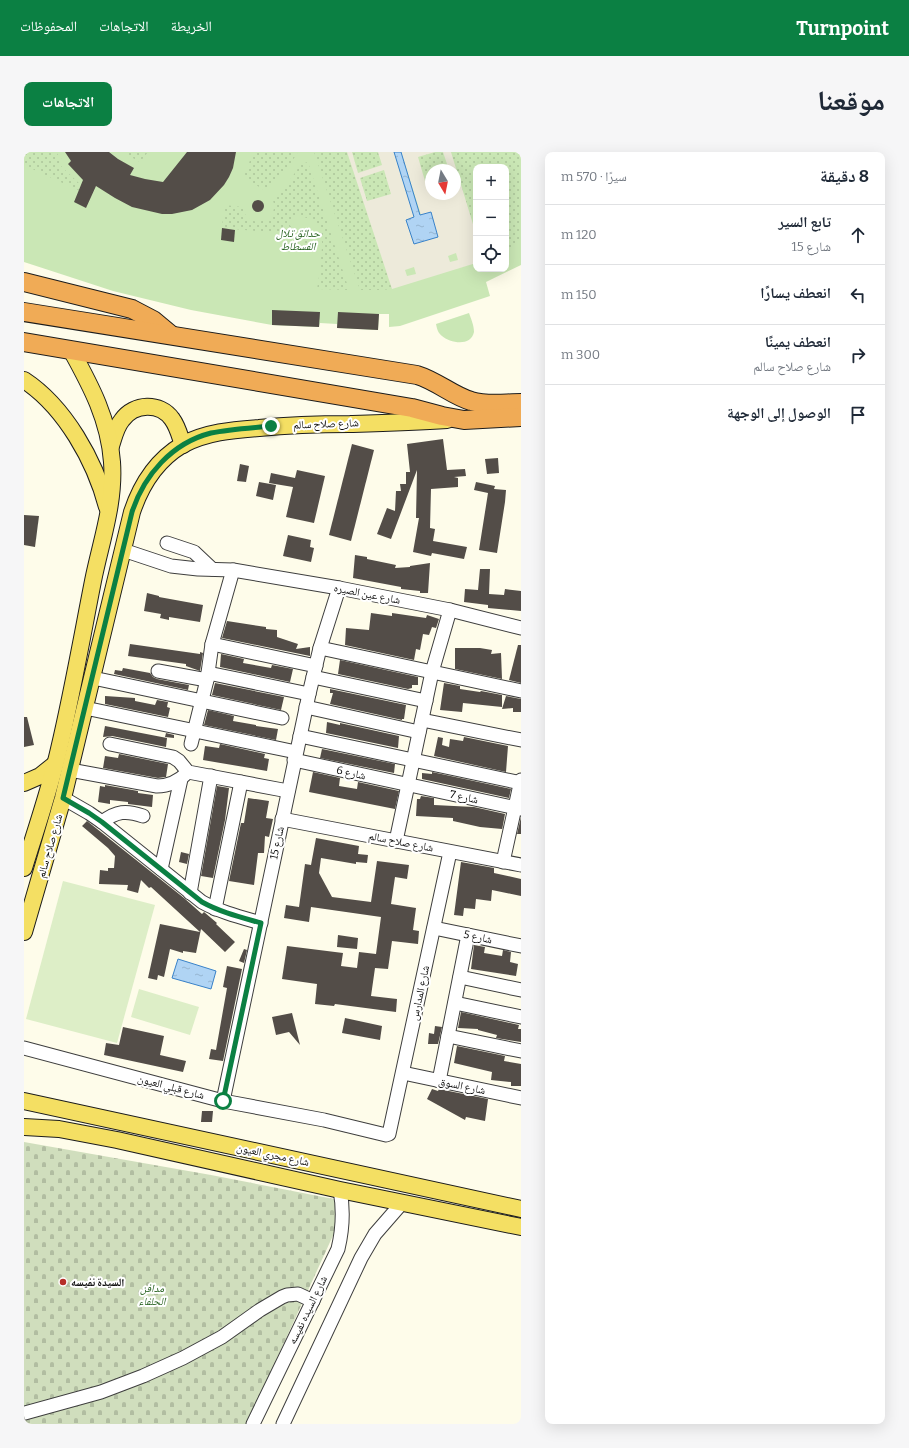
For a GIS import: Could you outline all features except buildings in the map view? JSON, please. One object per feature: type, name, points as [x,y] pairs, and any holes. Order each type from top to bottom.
[{"type":"highway","points":[[24,282],[132,309],[153,320],[171,336]]},
{"type":"highway","points":[[24,312],[417,375],[429,379],[469,401],[482,404],[521,403]]},
{"type":"highway","name":"شارع صلاح سالم","points":[[24,342],[412,408],[464,420],[521,417]]},
{"type":"main road","name":"شارع صلاح سالم","points":[[24,932],[63,798],[62,767],[94,574],[109,513],[113,479],[111,446],[103,415],[98,401],[71,350]]},
{"type":"main road","points":[[24,380],[47,399],[76,436],[92,465],[109,513]]},
{"type":"main road","points":[[111,446],[118,427],[125,415],[136,408],[150,406],[163,410],[173,420],[183,445]]},
{"type":"main road","name":"شارع صلاح سالم","points":[[24,868],[85,708],[132,512],[141,489],[154,469],[183,445],[209,434],[243,429],[307,424],[464,420]]},
{"type":"main road","points":[[24,783],[62,767]]},
{"type":"main road","name":"شارع مجري العيون","points":[[24,1101],[521,1209]]},
{"type":"main road","name":"شارع مجري العيون","points":[[24,1127],[59,1129],[101,1137],[340,1190],[521,1227]]},
{"type":"street","points":[[167,543],[194,552],[212,569]]},
{"type":"street","name":"شارع عين الصيره","points":[[123,550],[171,566],[198,570],[233,570],[339,588],[450,610],[521,628]]},
{"type":"street","points":[[190,744],[202,700],[212,644],[233,570]]},
{"type":"street","name":"شارع 15","points":[[223,1101],[309,694],[320,648],[339,588]]},
{"type":"street","points":[[396,841],[432,672],[450,610]]},
{"type":"street","points":[[212,644],[426,701]]},
{"type":"street","points":[[320,648],[521,690]]},
{"type":"street","points":[[158,670],[207,676],[309,694]]},
{"type":"street","points":[[93,678],[282,718]]},
{"type":"street","name":"شارع 6","points":[[85,708],[194,731],[408,785]]},
{"type":"street","points":[[306,708],[521,740]]},
{"type":"street","points":[[300,736],[521,782],[518,808],[503,862]]},
{"type":"street","points":[[110,744],[173,757],[179,761],[185,775],[161,869]]},
{"type":"street","points":[[62,767],[157,786],[166,786],[174,783],[185,775],[211,776],[288,791]]},
{"type":"street","points":[[190,893],[211,776]]},
{"type":"street","points":[[215,909],[241,782]]},
{"type":"street","name":"شارع 7","points":[[408,785],[518,808]]},
{"type":"street","points":[[63,798],[102,822],[202,902],[215,909],[261,923]]},
{"type":"street","points":[[102,822],[111,816],[122,812],[133,812],[143,816]]},
{"type":"street","name":"شارع صلاح سالم","points":[[282,819],[521,865]]},
{"type":"street","name":"شارع المدارس","points":[[389,1134],[450,852]]},
{"type":"street","name":"شارع 5","points":[[434,928],[521,946]]},
{"type":"street","points":[[439,1081],[468,935]]},
{"type":"street","points":[[460,977],[521,990]]},
{"type":"street","points":[[455,1003],[521,1017]]},
{"type":"street","points":[[448,1036],[521,1050]]},
{"type":"street","name":"شارع قبلي العيون","points":[[24,1048],[223,1101],[324,1120],[386,1135],[389,1134]]},
{"type":"street","name":"شارع السوق","points":[[403,1073],[521,1098]]},
{"type":"street","name":"شارع السيده نفيسه","points":[[253,1424],[338,1249],[342,1234],[343,1212],[340,1190]]},
{"type":"street","points":[[283,1424],[361,1258],[375,1234],[402,1203]]},
{"type":"street","points":[[26,1415],[101,1392],[184,1358],[222,1337],[282,1296],[298,1294],[313,1301]]},
{"type":"green space","name":"حدائق تلال الفسطاط","points":[[24,152],[521,152],[521,265],[509,271],[509,164],[473,164],[473,272],[507,272],[486,282],[490,296],[400,326],[389,327],[389,314],[379,314],[378,330],[337,328],[337,324],[320,323],[319,327],[272,325],[191,310],[113,291],[24,262]]},
{"type":"green space","points":[[24,152],[56,152],[63,161],[60,165],[84,188],[82,192],[28,167],[24,167]]},
{"type":"green space","points":[[122,152],[148,152],[140,162]]},
{"type":"green space","points":[[256,152],[298,152],[285,172],[264,190],[242,176],[248,166],[252,154]]},
{"type":"green space","points":[[314,152],[347,152],[392,289],[360,290]]},
{"type":"green space","points":[[352,152],[378,152],[382,165],[358,173]]},
{"type":"green space","points":[[435,152],[443,152],[447,164],[425,164],[425,181],[418,157]]},
{"type":"green space","points":[[451,152],[519,152],[521,160],[521,241],[509,248],[509,164],[473,164],[473,224],[461,185],[461,164],[455,164]]},
{"type":"green space","points":[[308,162],[349,290],[317,289],[322,240],[319,228],[310,219],[292,215],[290,226],[308,233],[310,236],[310,252],[289,234],[222,228],[224,205],[243,207],[250,220],[263,221],[268,218],[273,213],[274,206],[272,198],[290,180],[301,164]]},
{"type":"green space","points":[[384,170],[391,194],[367,201],[360,178]]},
{"type":"green space","points":[[469,313],[474,332],[472,337],[465,342],[455,342],[450,340],[441,335],[437,329],[436,324]]},
{"type":"green space","points":[[63,881],[155,905],[117,1043],[26,1019]]},
{"type":"green space","points":[[139,989],[199,1007],[190,1035],[131,1017]]},
{"type":"green space","name":"مدافن الحلفاء","points":[[24,1142],[211,1175],[344,1201],[341,1218],[247,1424],[24,1424]]},
{"type":"shaded area","points":[[347,152],[352,152],[358,173],[382,165],[378,152],[394,152],[414,217],[406,220],[414,244],[438,236],[421,215],[401,152],[435,152],[418,157],[425,181],[425,200],[461,200],[461,185],[473,224],[473,264],[392,289]],"holes":[[[384,170],[391,194],[367,201],[360,178]],[[456,253],[458,260],[450,262],[448,256]],[[414,267],[416,274],[407,276],[405,270]]]},
{"type":"shaded area","points":[[443,152],[451,152],[455,164],[447,164]]},
{"type":"water","points":[[394,152],[401,152],[420,215],[431,212],[438,237],[414,244],[406,220],[414,217]]},
{"type":"water","points":[[178,959],[216,971],[211,989],[172,978]]},
{"type":"place","name":"السيدة نفيسه","points":[[63,1282]]},
{"type":"route","points":[[223,1101],[261,923],[228,914],[202,902],[102,822],[63,798],[132,512],[141,489],[154,469],[174,451],[197,438],[222,431],[271,426]]}]
